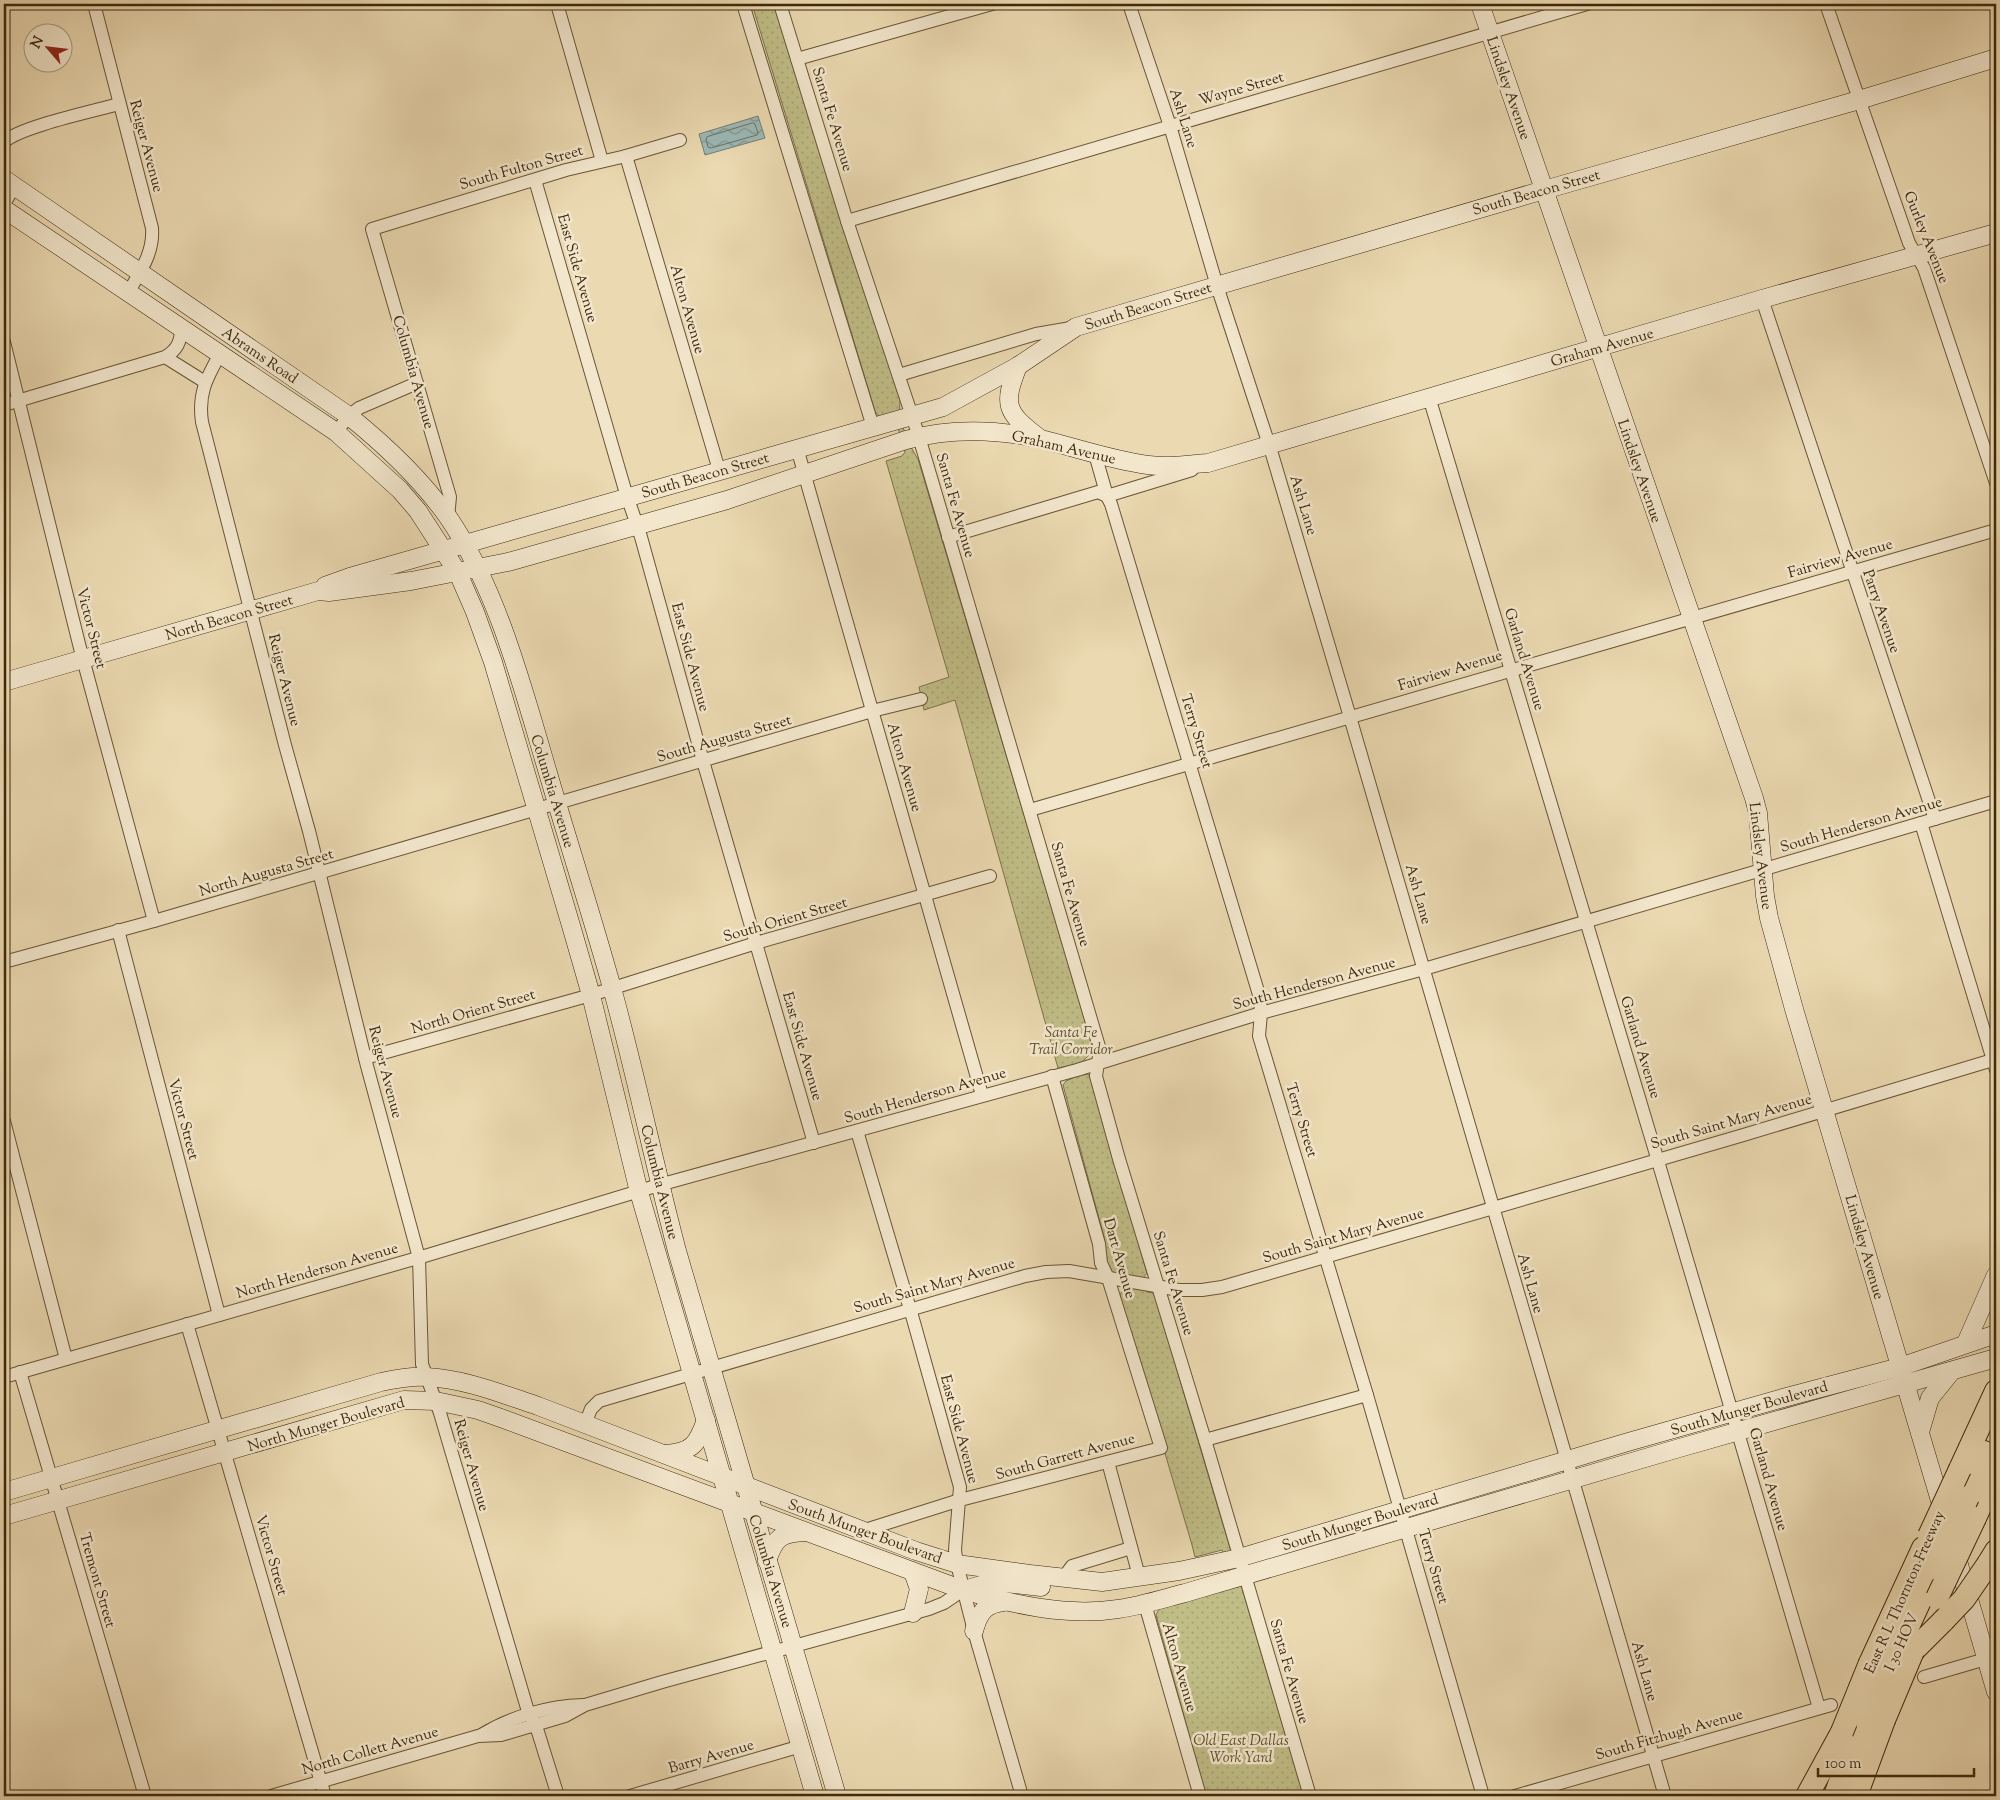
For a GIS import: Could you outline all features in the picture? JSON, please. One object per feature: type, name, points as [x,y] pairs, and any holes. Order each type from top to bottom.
[{"type":"highway","name":"East R L Thornton Freeway","points":[[1820,1796],[1863,1725],[1892,1656],[1967,1494],[1996,1391]]},
{"type":"highway","points":[[1967,1494],[1996,1425]]},
{"type":"highway","points":[[1967,1494],[1996,1437]]},
{"type":"highway","name":"East R L Thornton Freeway","points":[[1856,1796],[1863,1725],[1892,1656],[1967,1494],[1996,1472]]},
{"type":"highway","points":[[1892,1656],[1944,1620],[1964,1599],[1992,1557]]},
{"type":"highway","points":[[1807,1796],[1863,1725]]},
{"type":"highway","points":[[1835,1796],[1863,1725]]},
{"type":"highway","points":[[1841,1796],[1863,1725]]},
{"type":"main road","name":"Lindsley Avenue","points":[[1480,4],[1754,798],[1758,813],[1762,869],[1769,918],[1900,1367],[1991,1658],[1996,1692]]},
{"type":"main road","name":"South Beacon Street","points":[[318,591],[350,577],[465,546],[719,470],[944,407],[1018,366],[1076,328],[1544,190],[1859,100],[1996,58]]},
{"type":"main road","name":"Abrams Road","points":[[9,183],[349,416],[390,451],[448,517],[477,569]]},
{"type":"main road","name":"Abrams Road","points":[[4,209],[336,432],[400,490],[418,511],[458,572]]},
{"type":"main road","name":"Graham Avenue","points":[[919,437],[974,430],[1041,439],[1095,454],[1150,466],[1208,463],[1916,254],[1996,233]]},
{"type":"main road","points":[[220,354],[221,329]]},
{"type":"main road","points":[[1018,366],[1010,386],[1008,400],[1017,420],[1041,439]]},
{"type":"main road","name":"South Beacon Street","points":[[458,572],[477,569],[638,526],[804,475],[919,437]]},
{"type":"main road","name":"Columbia Avenue","points":[[477,569],[511,652],[612,988],[659,1186],[744,1486],[837,1796]]},
{"type":"main road","name":"North Beacon Street","points":[[4,682],[318,591],[353,590],[458,572]]},
{"type":"main road","name":"Columbia Avenue","points":[[458,572],[483,630],[591,995],[639,1192],[815,1796]]},
{"type":"main road","points":[[1966,1343],[1996,1275]]},
{"type":"main road","name":"South Munger Boulevard","points":[[729,1503],[812,1532],[963,1590],[1005,1602],[1047,1610],[1116,1610],[1146,1604],[1242,1566],[1401,1510],[1733,1412],[1900,1367],[1996,1334]]},
{"type":"main road","name":"South Munger Boulevard","points":[[721,1477],[916,1551],[957,1564],[1102,1582],[1179,1571],[1242,1566],[1406,1529],[1572,1479],[1996,1358]]},
{"type":"main road","points":[[1920,1432],[1930,1398],[1951,1372]]},
{"type":"main road","name":"North Munger Boulevard","points":[[4,1492],[381,1382],[410,1377],[452,1380],[474,1385],[585,1424],[721,1477]]},
{"type":"main road","name":"North Munger Boulevard","points":[[4,1516],[404,1400],[436,1401],[471,1408],[729,1503]]},
{"type":"main road","points":[[664,1454],[678,1453],[692,1448],[701,1435],[706,1420]]},
{"type":"main road","points":[[767,1561],[771,1548],[778,1539],[795,1533],[812,1532]]},
{"type":"main road","points":[[877,1557],[891,1555],[932,1566],[957,1564]]},
{"type":"main road","points":[[913,1572],[919,1588],[913,1613]]},
{"type":"main road","points":[[963,1590],[996,1582],[1050,1588],[1085,1589],[1102,1582]]},
{"type":"main road","points":[[974,1631],[980,1613],[984,1609],[990,1604],[1005,1602]]},
{"type":"street","name":"Reiger Avenue","points":[[94,4],[152,228],[153,241],[151,253],[128,293]]},
{"type":"street","points":[[557,4],[602,161]]},
{"type":"street","points":[[743,4],[873,427]]},
{"type":"street","name":"Santa Fe Avenue","points":[[780,4],[847,221],[919,437],[1030,810],[1100,1050],[1096,1076],[1119,1159],[1205,1440],[1310,1796]]},
{"type":"street","points":[[797,59],[992,4]]},
{"type":"street","name":"Ash Lane","points":[[1129,4],[1170,126],[1217,286],[1268,444],[1350,717],[1665,1796]]},
{"type":"street","name":"Wayne Street","points":[[847,221],[1587,4]]},
{"type":"street","name":"Gurley Avenue","points":[[1826,4],[1909,243],[1924,268],[1996,483]]},
{"type":"street","points":[[4,142],[10,136],[37,127],[119,104]]},
{"type":"street","name":"South Fulton Street","points":[[372,229],[535,180],[680,140]]},
{"type":"street","name":"Alton Avenue","points":[[626,156],[719,470]]},
{"type":"street","name":"East Side Avenue","points":[[535,180],[628,498],[638,526],[703,761],[814,1143]]},
{"type":"street","points":[[4,204],[9,183]]},
{"type":"street","name":"Columbia Avenue","points":[[372,229],[450,498],[448,517]]},
{"type":"street","name":"Parry Avenue","points":[[1762,299],[1935,819]]},
{"type":"street","points":[[4,405],[165,357],[176,349],[181,337],[181,328]]},
{"type":"street","name":"South Beacon Street","points":[[899,375],[1036,334],[1076,328]]},
{"type":"street","name":"Victor Street","points":[[4,342],[83,659],[154,921]]},
{"type":"street","name":"Reiger Avenue","points":[[220,354],[205,382],[200,406],[202,422],[365,1058],[419,1258],[422,1301],[422,1364],[436,1401],[532,1720],[558,1796]]},
{"type":"street","points":[[165,357],[205,382]]},
{"type":"street","points":[[336,432],[349,416],[372,401],[417,383]]},
{"type":"street","name":"Garland Avenue","points":[[1429,397],[1738,1432],[1825,1706]]},
{"type":"street","name":"Alton Avenue","points":[[797,448],[982,1095]]},
{"type":"street","name":"Terry Street","points":[[1095,454],[1260,998],[1259,1036],[1367,1395],[1484,1796]]},
{"type":"street","name":"Graham Avenue","points":[[948,537],[1098,492],[1107,496],[1195,469],[1208,463]]},
{"type":"street","name":"Fairview Avenue","points":[[1030,810],[1190,765],[1511,669],[1996,530]]},
{"type":"street","name":"South Augusta Street","points":[[537,810],[872,711],[922,699]]},
{"type":"street","name":"South Henderson Avenue","points":[[639,1192],[1098,1064],[1261,1013],[1424,969],[1996,801]]},
{"type":"street","name":"North Augusta Street","points":[[4,962],[154,921],[537,810]]},
{"type":"street","points":[[1921,823],[1995,1063]]},
{"type":"street","name":"South Orient Street","points":[[591,995],[756,943],[990,876]]},
{"type":"street","name":"Victor Street","points":[[118,930],[219,1315]]},
{"type":"street","name":"North Orient Street","points":[[365,1058],[591,995]]},
{"type":"street","name":"South Saint Mary Avenue","points":[[585,1424],[591,1409],[599,1401],[711,1369],[812,1337],[1046,1272],[1068,1271],[1158,1287],[1202,1290],[1222,1287],[1824,1110],[1995,1063]]},
{"type":"street","name":"Dart Avenue","points":[[1052,1076],[1098,1244],[1101,1263],[1108,1278],[1161,1448]]},
{"type":"street","points":[[4,1121],[66,1359]]},
{"type":"street","name":"East Side Avenue","points":[[857,1131],[960,1487],[955,1550],[957,1564],[974,1631],[1022,1796]]},
{"type":"street","name":"North Henderson Avenue","points":[[4,1377],[419,1258],[639,1192]]},
{"type":"street","name":"Victor Street","points":[[188,1324],[325,1796]]},
{"type":"street","name":"Tremont Street","points":[[20,1372],[145,1796]]},
{"type":"street","points":[[1205,1440],[1367,1395]]},
{"type":"street","name":"South Garrett Avenue","points":[[862,1531],[960,1500],[1161,1448]]},
{"type":"street","points":[[1108,1462],[1139,1576]]},
{"type":"street","points":[[1063,1578],[1072,1566],[1131,1548]]},
{"type":"street","name":"North Collett Avenue","points":[[271,1796],[478,1736],[499,1724],[532,1720],[562,1706],[585,1705],[913,1613],[944,1603],[963,1590]]},
{"type":"street","name":"Alton Avenue","points":[[1146,1604],[1200,1796]]},
{"type":"street","points":[[1924,1677],[1991,1658]]},
{"type":"street","name":"South Fitzhugh Avenue","points":[[1516,1796],[1825,1706]]},
{"type":"street","name":"Barry Avenue","points":[[630,1796],[801,1746]]},
{"type":"green space","name":"Santa Fe Trail Corridor","points":[[752,4],[774,4],[900,400],[900,415],[904,431],[918,459],[1094,1050],[1080,1064],[1084,1075],[1088,1074],[1091,1079],[1147,1273],[1143,1278],[1147,1292],[1154,1293],[1304,1796],[1206,1796],[1156,1615],[1159,1609],[1233,1587],[1222,1550],[1195,1557],[1119,1297],[1123,1291],[1134,1289],[1130,1277],[1113,1273],[1107,1269],[1104,1237],[1063,1085],[1066,1081],[1073,1078],[1068,1066],[1058,1068],[955,700],[924,710],[919,687],[949,677],[886,461],[902,456],[905,452],[894,414],[891,413],[879,417],[875,411]]},
{"type":"water","points":[[758,116],[765,138],[705,155],[699,134]]},
{"type":"park label","name":"Old East Dallas Work Yard","points":[[1241,1748]]}]
